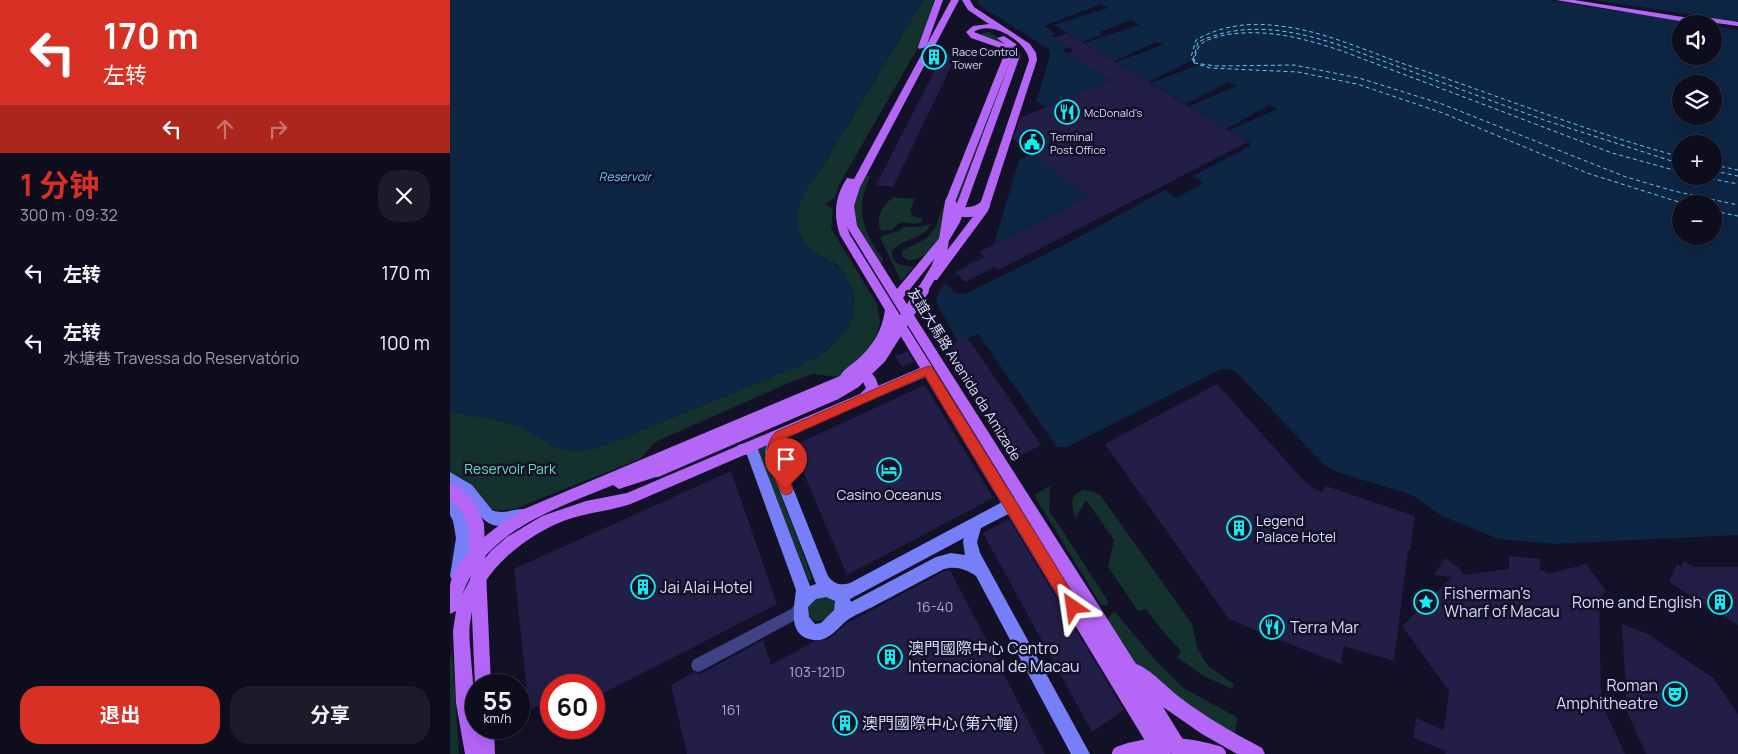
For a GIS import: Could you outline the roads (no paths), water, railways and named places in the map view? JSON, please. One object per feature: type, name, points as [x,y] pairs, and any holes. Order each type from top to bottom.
[{"type":"main road","points":[[926,48],[934,11],[939,0]]},
{"type":"main road","name":"友誼大馬路 Avenida da Amizade","points":[[926,48],[948,0]]},
{"type":"main road","name":"友誼大馬路 Avenida da Amizade","points":[[955,0],[846,187],[840,208],[840,222],[846,236],[894,304],[1183,754]]},
{"type":"main road","points":[[926,48],[966,0]]},
{"type":"main road","points":[[831,384],[846,376],[872,354],[887,329],[894,304],[946,237],[955,222],[1016,56],[1013,46],[968,6],[966,0]]},
{"type":"main road","points":[[1560,0],[1672,17]]},
{"type":"main road","points":[[1584,0],[1738,24]]},
{"type":"main road","points":[[916,300],[983,211],[1033,63],[1031,51],[1019,40],[987,25],[973,9]]},
{"type":"main road","points":[[594,504],[657,471],[835,394],[855,382],[880,358],[940,260],[950,202],[1008,53],[1000,45],[972,35],[970,31],[978,26],[987,25]]},
{"type":"main road","points":[[1722,25],[1738,28]]},
{"type":"main road","points":[[980,38],[977,35],[980,32],[997,30]]},
{"type":"main road","points":[[950,202],[955,210],[966,213],[978,210],[985,205]]},
{"type":"main road","name":"友誼大馬路 Avenida da Amizade","points":[[894,304],[928,370],[1159,750]]},
{"type":"main road","points":[[474,754],[466,716],[461,627],[468,597],[476,582],[492,561],[512,541],[527,530],[555,516],[594,504],[628,499],[743,449],[783,434],[928,370]]},
{"type":"main road","points":[[452,598],[460,578],[477,552],[501,530],[528,514],[852,376],[865,375],[870,379],[872,385],[869,393],[863,398]]},
{"type":"main road","points":[[554,503],[657,471]]},
{"type":"main road","points":[[450,489],[469,508],[476,525],[483,674]]},
{"type":"main road","points":[[1121,656],[1141,676],[1180,709],[1224,738],[1256,754]]},
{"type":"main road","points":[[485,739],[486,754]]},
{"type":"main road","points":[[1120,754],[1138,748],[1172,744],[1195,747],[1218,754]]},
{"type":"street","points":[[783,434],[774,443],[772,452],[822,581],[826,587],[833,590],[843,593],[853,590],[1011,505]]},
{"type":"street","points":[[743,449],[748,448],[752,451],[804,590],[798,611],[804,627],[816,631],[829,627],[840,616],[944,561],[966,561],[977,567],[985,576]]},
{"type":"street","points":[[450,478],[461,484],[472,494],[482,510],[489,516],[507,519],[528,514]]},
{"type":"street","points":[[450,504],[461,520],[464,537],[463,556],[452,598]]},
{"type":"street","points":[[975,525],[971,536],[971,547],[1081,754]]},
{"type":"street","points":[[698,665],[798,611],[816,592],[823,589],[833,590],[842,599],[843,606],[840,616]]},
{"type":"water","name":"Reservoir","points":[[450,0],[923,0],[800,202],[797,222],[804,242],[812,251],[839,268],[854,297],[854,310],[851,322],[844,334],[823,352],[799,366],[598,448],[578,451],[561,450],[523,428],[503,421],[450,412]]},
{"type":"water","points":[[978,0],[1738,0],[1738,535],[1553,544],[1499,539],[1442,516],[1412,495],[1337,472],[1324,465],[1236,372],[1228,369],[1221,369],[1067,447],[1057,447],[978,334],[958,342],[936,302],[939,292],[952,277],[994,244],[1050,56],[1049,49],[977,3]]},
{"type":"place","name":"Race Control Tower","points":[[934,57]]},
{"type":"place","name":"McDonald's","points":[[1067,112]]},
{"type":"place","name":"Terminal Post Office","points":[[1032,142]]},
{"type":"place","name":"Casino Oceanus","points":[[889,470]]},
{"type":"place","name":"Legend Palace Hotel","points":[[1239,528]]},
{"type":"place","name":"Jai Alai Hotel","points":[[643,587]]},
{"type":"place","name":"Fisherman's Wharf of Macau","points":[[1426,602]]},
{"type":"place","name":"Rome and English","points":[[1720,602]]},
{"type":"place","name":"Terra Mar","points":[[1272,627]]},
{"type":"place","name":"澳門國際中心 Centro Internacional de Macau","points":[[890,657]]},
{"type":"place","name":"Roman Amphitheatre","points":[[1675,694]]},
{"type":"place","name":"澳門國際中心(第六幢)","points":[[845,723]]},
{"type":"park label","name":"Reservoir Park","points":[[510,468]]}]
